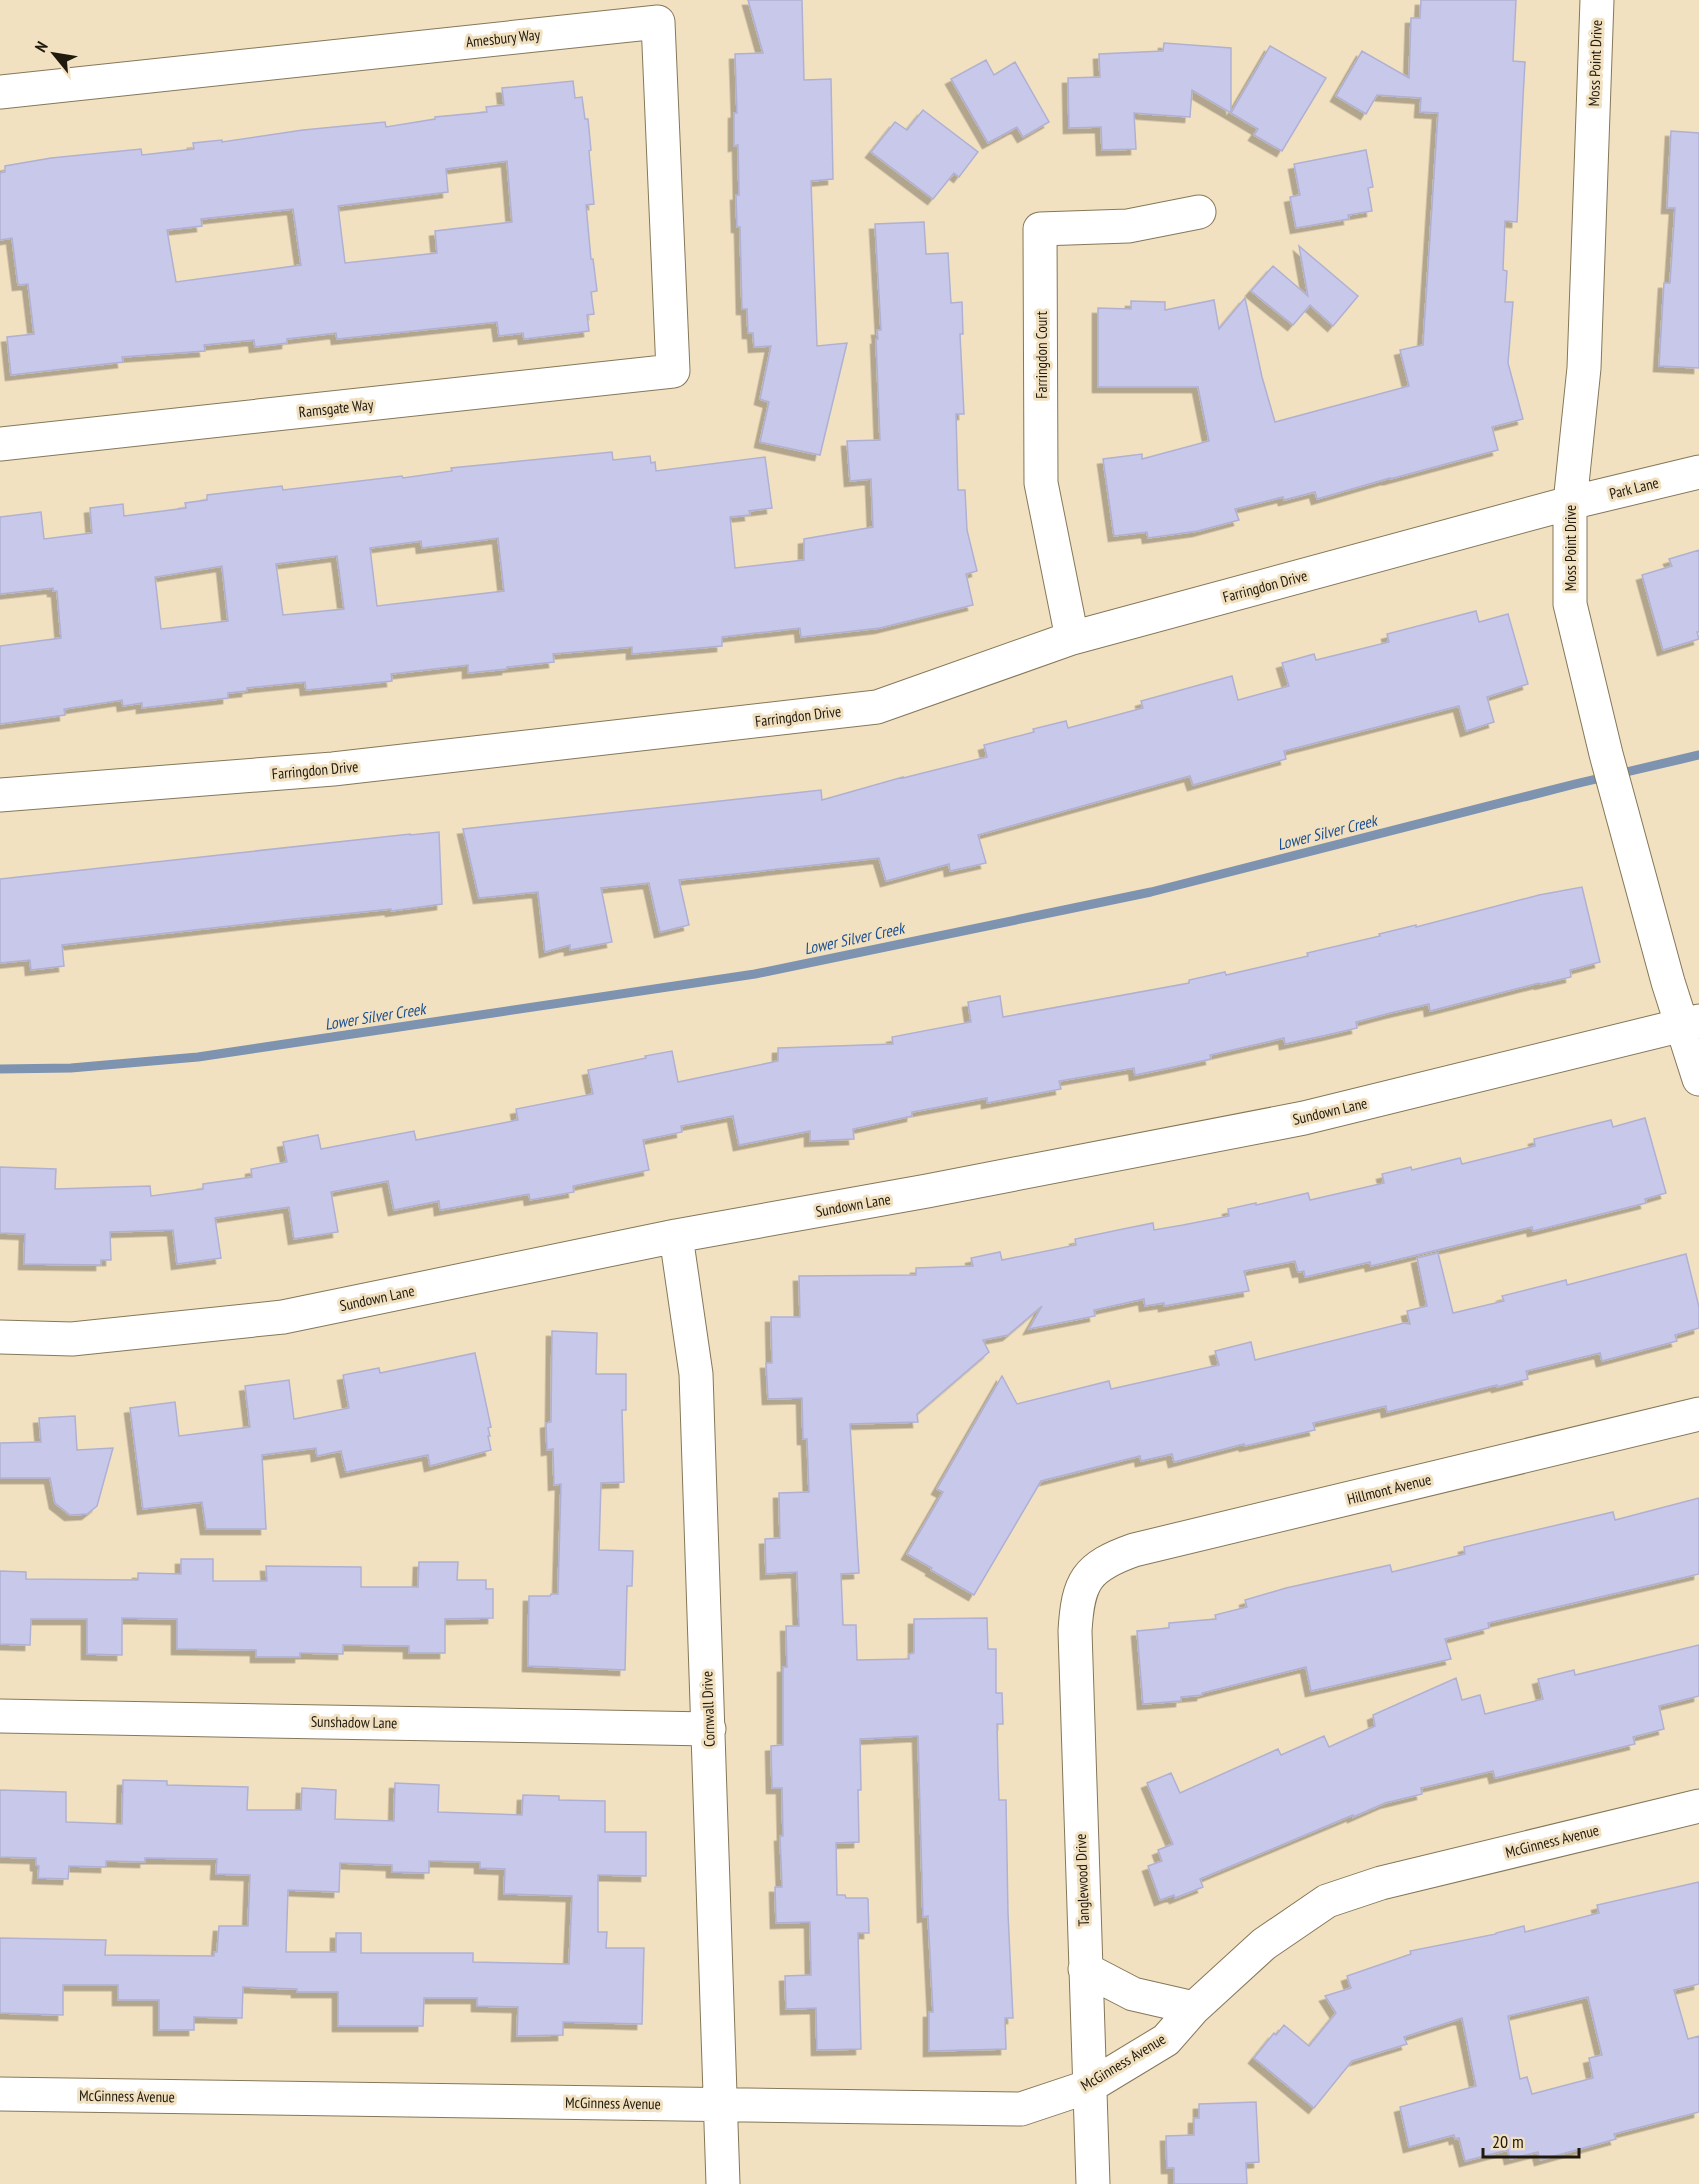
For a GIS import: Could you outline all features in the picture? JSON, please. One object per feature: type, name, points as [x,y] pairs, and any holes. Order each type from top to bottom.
[{"type":"street","name":"Moss Point Drive","points":[[1597,0],[1584,368],[1570,503],[1570,604],[1606,754],[1622,810],[1690,1023],[1699,1079]]},
{"type":"street","name":"Amesbury Way","points":[[0,92],[658,22],[673,371]]},
{"type":"street","name":"Farringdon Court","points":[[1072,638],[1041,483],[1040,230],[1128,226],[1199,212]]},
{"type":"street","name":"Ramsgate Way","points":[[0,444],[673,371]]},
{"type":"street","name":"Park Lane","points":[[1570,503],[1699,472]]},
{"type":"street","name":"Farringdon Drive","points":[[0,795],[333,769],[877,707],[1072,638],[1570,503]]},
{"type":"street","name":"Sundown Lane","points":[[0,1337],[72,1339],[283,1317],[676,1236],[927,1191],[1304,1118],[1690,1023]]},
{"type":"street","name":"Cornwall Drive","points":[[676,1236],[696,1374],[723,2184]]},
{"type":"street","name":"Hillmont Avenue","points":[[1086,1578],[1108,1559],[1134,1550],[1699,1414]]},
{"type":"street","name":"Tanglewood Drive","points":[[1086,1578],[1077,1604],[1075,1631],[1093,2184]]},
{"type":"street","name":"Sunshadow Lane","points":[[0,1716],[709,1729]]},
{"type":"street","name":"McGinness Avenue","points":[[0,2094],[1021,2109],[1090,2086],[1166,2040],[1194,2008],[1264,1944],[1327,1901],[1381,1883],[1699,1806]]},
{"type":"street","points":[[1085,1969],[1133,1994],[1194,2008]]},
{"type":"building","points":[[748,0],[802,0],[804,80],[831,79],[833,179],[811,181],[817,346],[847,343],[820,455],[760,442],[769,402],[760,399],[771,346],[754,347],[753,333],[748,333],[747,309],[742,309],[740,227],[737,227],[736,195],[739,195],[738,145],[734,146],[734,113],[737,113],[735,54],[763,53]]},
{"type":"building","points":[[1421,0],[1516,0],[1513,61],[1525,62],[1517,222],[1505,221],[1503,270],[1507,271],[1505,302],[1513,302],[1508,363],[1523,419],[1492,427],[1498,450],[1317,499],[1315,492],[1235,509],[1239,520],[1198,531],[1148,538],[1147,532],[1114,536],[1103,459],[1142,454],[1142,459],[1209,441],[1198,387],[1098,387],[1098,308],[1131,309],[1131,301],[1165,302],[1165,310],[1214,300],[1219,329],[1245,298],[1262,377],[1275,422],[1409,386],[1400,350],[1423,345],[1438,113],[1420,112],[1421,98],[1377,95],[1366,114],[1336,96],[1362,51],[1409,78],[1411,18],[1420,18]]},
{"type":"building","points":[[1164,43],[1231,48],[1231,113],[1192,90],[1190,117],[1134,113],[1136,149],[1102,150],[1101,127],[1069,128],[1068,78],[1100,77],[1099,54],[1163,51]]},
{"type":"building","points":[[1270,46],[1326,78],[1282,151],[1254,135],[1258,129],[1231,113]]},
{"type":"building","points":[[986,60],[994,75],[1015,62],[1049,122],[1023,137],[1017,127],[988,143],[951,79]]},
{"type":"building","points":[[573,81],[575,98],[582,97],[585,119],[588,119],[591,150],[589,151],[594,204],[586,205],[591,259],[593,259],[597,291],[591,292],[594,314],[587,315],[589,331],[524,339],[523,333],[499,336],[497,322],[337,339],[336,333],[287,339],[287,343],[255,347],[254,340],[204,345],[205,351],[122,357],[123,362],[11,375],[7,337],[34,334],[28,284],[18,285],[12,238],[0,240],[0,173],[5,172],[5,166],[51,158],[141,149],[142,155],[194,149],[193,143],[222,140],[222,142],[303,130],[385,122],[386,127],[435,119],[435,117],[487,112],[486,107],[504,105],[502,88]],"holes":[[[507,161],[512,222],[435,231],[437,253],[345,263],[338,206],[448,192],[446,169]],[[293,209],[301,265],[176,282],[167,230],[202,226],[201,219]]]},
{"type":"building","points":[[923,110],[978,152],[959,177],[954,173],[933,199],[871,152],[895,122],[907,130]]},
{"type":"building","points":[[1671,131],[1699,133],[1699,368],[1659,366],[1664,283],[1670,283],[1675,208],[1667,208]]},
{"type":"building","points":[[1366,150],[1373,187],[1368,188],[1372,211],[1348,215],[1349,219],[1296,228],[1290,197],[1300,195],[1294,164]]},
{"type":"building","points":[[924,222],[926,254],[948,253],[951,303],[962,302],[963,334],[960,334],[964,414],[956,414],[958,490],[965,490],[967,530],[977,571],[966,574],[973,605],[880,628],[801,637],[800,628],[722,637],[722,646],[632,654],[632,647],[553,654],[554,662],[507,667],[507,669],[468,673],[468,665],[391,674],[392,681],[355,685],[306,690],[305,682],[247,688],[247,691],[228,693],[228,698],[142,708],[142,703],[123,706],[122,700],[64,709],[65,715],[0,724],[0,646],[61,638],[57,591],[53,591],[53,588],[0,594],[0,517],[41,512],[44,539],[92,533],[90,508],[123,504],[124,516],[186,508],[185,503],[207,500],[207,495],[282,486],[283,490],[402,476],[403,478],[452,471],[451,468],[612,452],[613,460],[650,456],[651,463],[655,462],[656,471],[765,457],[772,508],[749,511],[750,515],[730,517],[735,568],[804,560],[804,539],[873,527],[871,479],[850,481],[847,441],[880,440],[876,339],[878,339],[877,330],[881,330],[875,224]],"holes":[[[498,538],[504,591],[377,606],[370,548],[421,541],[422,548]],[[337,556],[344,609],[283,615],[276,564]],[[222,566],[228,621],[161,629],[155,577]]]},
{"type":"building","points":[[1299,246],[1358,296],[1333,326],[1310,305],[1293,325],[1251,291],[1273,266],[1308,296]]},
{"type":"building","points":[[1699,550],[1699,632],[1697,632],[1699,639],[1663,650],[1642,575],[1672,566],[1669,559]]},
{"type":"building","points":[[1476,611],[1479,622],[1508,614],[1528,684],[1487,697],[1494,722],[1466,731],[1459,706],[1284,751],[1286,759],[1193,785],[1190,776],[978,835],[986,863],[950,871],[949,864],[886,881],[879,858],[679,880],[689,925],[660,932],[649,883],[601,888],[612,942],[570,950],[570,945],[545,952],[538,892],[479,898],[463,829],[821,790],[822,800],[903,777],[987,757],[984,745],[1034,732],[1033,729],[1066,721],[1068,728],[1143,708],[1141,701],[1232,676],[1238,700],[1289,686],[1282,663],[1314,654],[1316,660],[1389,642],[1387,634]]},
{"type":"building","points":[[439,832],[442,904],[62,945],[64,966],[31,970],[30,960],[0,963],[0,879]]},
{"type":"building","points":[[1582,887],[1600,962],[1570,970],[1571,977],[1430,1011],[1429,1004],[1356,1022],[1357,1028],[1285,1044],[1284,1038],[1210,1055],[1211,1059],[1135,1075],[1134,1068],[1059,1081],[1061,1089],[987,1103],[987,1098],[912,1112],[912,1116],[853,1129],[854,1139],[810,1141],[810,1131],[739,1145],[733,1116],[681,1126],[682,1132],[643,1140],[649,1170],[573,1186],[574,1192],[530,1200],[529,1194],[440,1210],[439,1201],[394,1210],[388,1181],[331,1192],[338,1232],[294,1239],[289,1207],[215,1218],[221,1258],[177,1264],[173,1230],[110,1232],[111,1260],[101,1260],[101,1265],[24,1264],[25,1234],[0,1233],[0,1167],[56,1169],[55,1189],[150,1186],[151,1196],[203,1189],[203,1184],[252,1177],[251,1169],[287,1162],[283,1142],[318,1135],[321,1149],[414,1131],[416,1140],[518,1120],[516,1109],[593,1094],[588,1070],[646,1058],[645,1056],[672,1051],[678,1082],[778,1061],[778,1048],[893,1044],[892,1037],[971,1022],[968,1002],[1000,996],[1003,1017],[1189,983],[1189,980],[1225,972],[1226,975],[1308,956],[1307,953],[1380,936],[1379,934],[1416,925],[1416,927],[1539,895]]},
{"type":"building","points":[[1645,1118],[1666,1193],[1645,1199],[1646,1203],[1533,1231],[1532,1227],[1371,1266],[1370,1262],[1305,1277],[1304,1271],[1298,1272],[1295,1261],[1244,1271],[1249,1291],[1164,1306],[1164,1303],[1145,1306],[1144,1299],[1094,1310],[1095,1316],[1029,1329],[1042,1306],[1008,1335],[983,1340],[989,1352],[917,1414],[918,1422],[850,1424],[859,1573],[841,1574],[843,1625],[856,1625],[857,1660],[909,1659],[909,1654],[914,1653],[914,1619],[987,1618],[988,1649],[996,1649],[996,1693],[1002,1693],[1003,1724],[997,1724],[999,1800],[1006,1800],[1013,2018],[1005,2018],[1006,2049],[929,2051],[929,2012],[933,2012],[928,1916],[923,1917],[918,1736],[860,1739],[859,1842],[836,1843],[837,1895],[845,1895],[846,1898],[868,1899],[869,1933],[858,1933],[861,2049],[817,2050],[816,2008],[786,2009],[785,1976],[811,1975],[810,1922],[776,1923],[775,1887],[782,1887],[780,1836],[783,1836],[782,1788],[772,1788],[771,1746],[783,1745],[783,1667],[787,1667],[786,1626],[799,1626],[797,1572],[766,1574],[765,1539],[780,1538],[779,1493],[809,1492],[807,1439],[803,1439],[802,1398],[768,1399],[766,1363],[772,1363],[771,1317],[800,1317],[799,1276],[916,1275],[916,1268],[973,1266],[971,1258],[1000,1252],[1002,1260],[1076,1245],[1075,1239],[1153,1223],[1154,1230],[1229,1216],[1228,1209],[1308,1193],[1310,1200],[1384,1183],[1382,1174],[1411,1167],[1412,1170],[1460,1158],[1462,1164],[1535,1146],[1534,1139],[1611,1120],[1613,1127]]},
{"type":"building","points":[[1438,1253],[1453,1313],[1504,1301],[1502,1296],[1566,1280],[1567,1285],[1686,1254],[1699,1307],[1699,1328],[1675,1335],[1677,1341],[1602,1361],[1600,1353],[1526,1371],[1528,1379],[1497,1387],[1497,1385],[1387,1412],[1386,1406],[1313,1423],[1315,1430],[1245,1446],[1244,1444],[1174,1462],[1172,1454],[1141,1461],[1140,1456],[1041,1481],[974,1595],[907,1554],[943,1492],[937,1489],[1002,1376],[1017,1404],[1109,1381],[1111,1389],[1219,1365],[1215,1351],[1251,1342],[1255,1360],[1404,1323],[1410,1324],[1407,1311],[1427,1306],[1417,1258]]},
{"type":"building","points":[[552,1331],[597,1333],[596,1374],[626,1374],[626,1410],[622,1410],[624,1482],[601,1483],[599,1550],[633,1551],[632,1586],[627,1586],[625,1670],[528,1666],[529,1596],[558,1594],[561,1484],[554,1485],[553,1449],[547,1450],[546,1423],[551,1422]]},
{"type":"building","points":[[475,1353],[491,1427],[488,1428],[490,1436],[488,1436],[491,1450],[430,1466],[428,1455],[346,1472],[341,1451],[317,1456],[316,1448],[262,1455],[266,1529],[206,1529],[202,1502],[143,1509],[130,1408],[175,1402],[179,1436],[250,1427],[245,1386],[289,1380],[294,1419],[349,1408],[343,1375],[379,1368],[380,1373]]},
{"type":"building","points":[[75,1416],[77,1450],[113,1448],[97,1506],[87,1514],[70,1515],[55,1503],[50,1478],[0,1478],[0,1443],[41,1442],[39,1418]]},
{"type":"building","points":[[1699,1498],[1699,1574],[1488,1623],[1489,1628],[1445,1639],[1451,1659],[1311,1691],[1306,1667],[1202,1693],[1202,1695],[1181,1697],[1181,1701],[1143,1704],[1137,1631],[1169,1628],[1169,1623],[1216,1619],[1215,1615],[1247,1607],[1245,1600],[1286,1588],[1390,1565],[1392,1572],[1465,1554],[1464,1547],[1493,1540],[1613,1512],[1615,1520]]},
{"type":"building","points":[[181,1559],[213,1559],[213,1581],[267,1581],[266,1566],[361,1567],[361,1587],[418,1587],[419,1562],[458,1562],[457,1580],[486,1580],[486,1589],[493,1589],[493,1618],[445,1619],[445,1653],[409,1653],[409,1646],[343,1645],[343,1654],[300,1653],[300,1657],[256,1657],[256,1650],[177,1649],[177,1619],[122,1618],[122,1655],[87,1654],[87,1619],[31,1619],[30,1645],[0,1644],[0,1571],[26,1572],[26,1579],[138,1580],[138,1573],[181,1574]]},
{"type":"building","points":[[1699,1645],[1699,1696],[1659,1706],[1664,1729],[1633,1737],[1635,1744],[1495,1778],[1493,1771],[1421,1788],[1422,1794],[1385,1803],[1353,1817],[1353,1815],[1200,1879],[1203,1887],[1175,1898],[1174,1895],[1160,1900],[1148,1866],[1162,1861],[1158,1850],[1173,1844],[1147,1783],[1171,1773],[1180,1793],[1278,1749],[1281,1755],[1324,1736],[1329,1747],[1375,1726],[1373,1715],[1456,1678],[1462,1700],[1480,1695],[1485,1714],[1543,1699],[1538,1679],[1574,1670],[1575,1675]]},
{"type":"building","points":[[123,1780],[167,1781],[167,1785],[248,1787],[247,1810],[301,1810],[302,1788],[336,1790],[335,1819],[394,1821],[395,1783],[439,1785],[438,1812],[522,1815],[523,1795],[559,1796],[559,1800],[605,1801],[605,1832],[646,1832],[646,1876],[598,1875],[598,1932],[607,1932],[606,1948],[644,1948],[642,2024],[563,2022],[563,2035],[517,2036],[518,2007],[477,2006],[477,1998],[424,1998],[423,2026],[338,2026],[338,1992],[297,1992],[297,1989],[243,1987],[242,2018],[194,2017],[194,2030],[159,2030],[159,2000],[118,2000],[118,1985],[63,1985],[63,2015],[0,2013],[0,1938],[106,1940],[105,1955],[214,1956],[214,1952],[217,1952],[219,1926],[248,1926],[250,1875],[216,1874],[217,1859],[145,1858],[145,1862],[106,1861],[106,1867],[69,1866],[68,1879],[38,1878],[39,1866],[36,1865],[36,1858],[0,1857],[0,1790],[66,1792],[66,1822],[122,1824]],"holes":[[[429,1861],[480,1862],[480,1868],[505,1869],[504,1894],[572,1896],[569,1964],[473,1962],[473,1953],[361,1953],[361,1933],[336,1933],[336,1952],[286,1952],[288,1890],[339,1892],[340,1863],[392,1865],[392,1872],[429,1873]]]},
{"type":"building","points":[[1699,1882],[1699,1984],[1674,1990],[1688,2039],[1699,2036],[1699,2112],[1614,2134],[1616,2139],[1540,2160],[1538,2152],[1510,2159],[1508,2150],[1465,2161],[1459,2138],[1455,2139],[1454,2135],[1409,2147],[1400,2107],[1476,2086],[1462,2018],[1404,2037],[1407,2044],[1352,2061],[1314,2108],[1254,2058],[1274,2033],[1276,2035],[1284,2025],[1309,2046],[1336,2013],[1325,1996],[1351,1988],[1347,1976],[1411,1954],[1410,1951],[1496,1934],[1524,1926],[1525,1932],[1599,1913],[1597,1905]],"holes":[[[1588,1997],[1602,2055],[1589,2058],[1593,2078],[1532,2094],[1527,2077],[1520,2079],[1508,2016]]]},
{"type":"building","points":[[1256,2102],[1259,2162],[1246,2163],[1247,2184],[1174,2184],[1174,2168],[1167,2168],[1166,2136],[1194,2135],[1194,2118],[1199,2118],[1199,2104]]},
{"type":"waterway","name":"Lower Silver Creek","points":[[0,1069],[71,1068],[198,1057],[755,974],[1151,892],[1575,784],[1699,755]]}]
